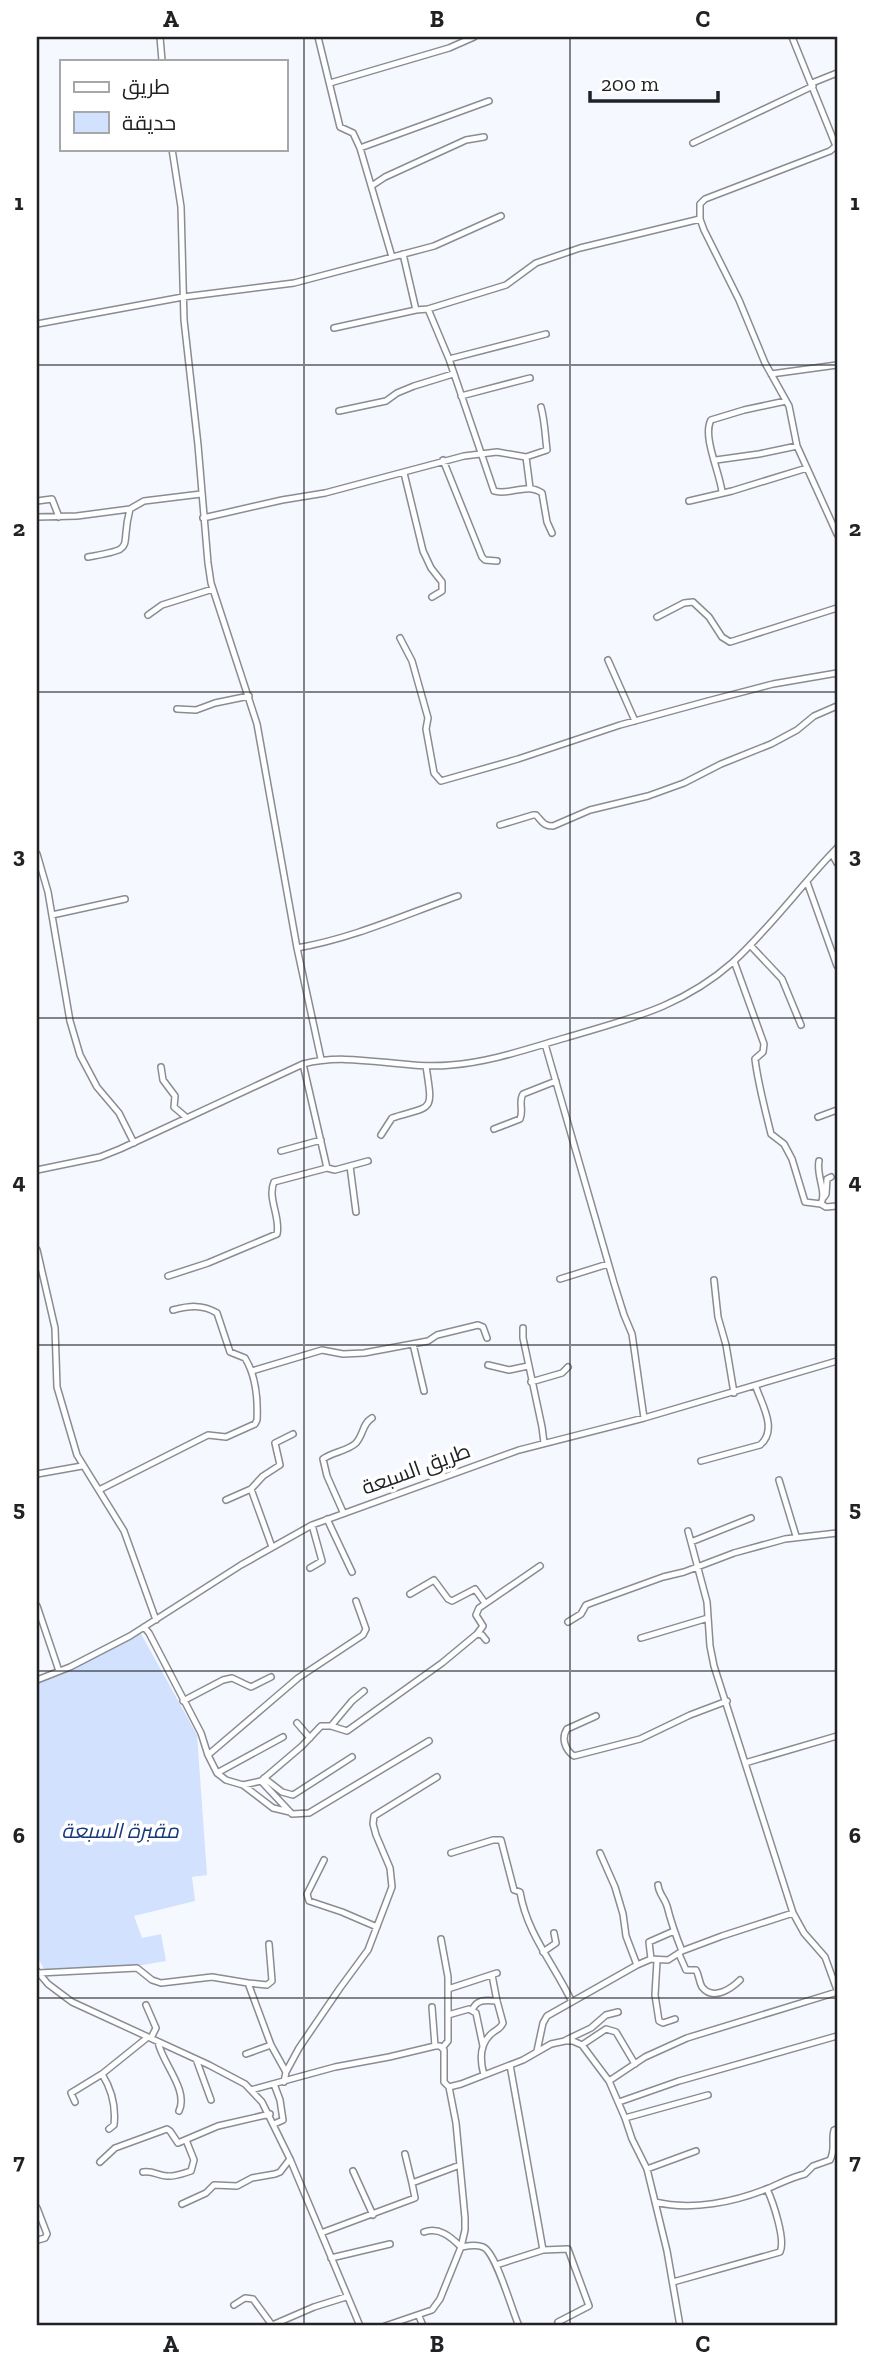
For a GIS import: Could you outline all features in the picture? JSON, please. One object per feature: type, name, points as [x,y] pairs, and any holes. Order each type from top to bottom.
[{"type":"street","points":[[160,37],[162,60]]},
{"type":"street","points":[[318,37],[340,127],[352,133],[360,148],[393,257]]},
{"type":"street","points":[[330,83],[449,48],[474,37]]},
{"type":"street","points":[[792,37],[834,130],[834,149],[705,199],[700,204],[699,219],[786,401],[797,446],[837,534]]},
{"type":"street","points":[[693,143],[837,73]]},
{"type":"street","points":[[360,148],[489,101]]},
{"type":"street","points":[[373,185],[466,140],[484,136]]},
{"type":"street","points":[[172,150],[183,227],[183,297],[203,518],[213,589],[249,696],[265,758],[297,948],[321,1059]]},
{"type":"street","points":[[37,324],[183,297],[294,283],[434,246],[501,216]]},
{"type":"street","points":[[334,328],[428,309],[506,285],[536,263],[580,248],[699,219]]},
{"type":"street","points":[[403,254],[416,310]]},
{"type":"street","points":[[428,309],[449,359],[490,483],[496,493],[530,488],[542,493],[547,522],[552,533]]},
{"type":"street","points":[[449,359],[546,334]]},
{"type":"street","points":[[771,374],[837,365]]},
{"type":"street","points":[[340,411],[386,401],[405,390],[453,374]]},
{"type":"street","points":[[461,397],[530,378]]},
{"type":"street","points":[[722,492],[707,433],[711,420],[786,401]]},
{"type":"street","points":[[203,518],[325,493],[443,460],[479,453],[496,452],[526,457],[547,450],[541,407]]},
{"type":"street","points":[[716,460],[797,446]]},
{"type":"street","points":[[526,457],[530,488]]},
{"type":"street","points":[[443,460],[482,557],[485,560],[497,561]]},
{"type":"street","points":[[689,501],[807,468]]},
{"type":"street","points":[[404,473],[423,551],[442,583],[442,591],[432,597]]},
{"type":"street","points":[[37,517],[130,509],[144,501],[201,494]]},
{"type":"street","points":[[37,501],[52,499],[60,517]]},
{"type":"street","points":[[89,557],[124,547],[130,509]]},
{"type":"street","points":[[148,615],[155,607],[213,589]]},
{"type":"street","points":[[657,617],[684,603],[693,602],[709,617],[722,637],[730,642],[837,608]]},
{"type":"street","points":[[400,638],[412,661],[428,718],[426,729],[434,773],[441,781],[635,721],[773,684],[837,673]]},
{"type":"street","points":[[608,660],[635,721]]},
{"type":"street","points":[[177,709],[196,710],[249,696]]},
{"type":"street","points":[[500,825],[536,815],[541,823],[552,826],[590,810],[648,796],[771,744],[797,730],[814,716],[837,706]]},
{"type":"street","points":[[37,1170],[100,1157],[303,1064],[321,1059],[426,1066],[474,1063],[662,1009],[710,980],[734,961],[837,848]]},
{"type":"street","points":[[37,853],[48,892],[70,1021],[80,1055],[97,1087],[120,1112],[134,1143]]},
{"type":"street","points":[[832,854],[837,863]]},
{"type":"street","points":[[807,882],[837,966]]},
{"type":"street","points":[[297,948],[358,934],[458,896]]},
{"type":"street","points":[[52,915],[125,900]]},
{"type":"street","points":[[750,945],[786,986],[801,1025]]},
{"type":"street","points":[[734,961],[764,1044],[763,1052],[755,1059],[757,1081],[771,1134],[784,1144],[792,1158],[805,1202],[826,1207],[837,1206]]},
{"type":"street","points":[[545,1044],[608,1264],[634,1340],[644,1418]]},
{"type":"street","points":[[303,1064],[327,1168]]},
{"type":"street","points":[[381,1135],[392,1118],[427,1107],[430,1098],[426,1066]]},
{"type":"street","points":[[161,1067],[163,1080],[175,1096],[174,1107],[187,1118]]},
{"type":"street","points":[[494,1129],[520,1119],[523,1094],[556,1081]]},
{"type":"street","points":[[818,1117],[837,1110]]},
{"type":"street","points":[[281,1151],[321,1140]]},
{"type":"street","points":[[169,1276],[278,1234],[271,1191],[274,1182],[327,1168],[335,1170],[368,1161]]},
{"type":"street","points":[[819,1161],[818,1174],[824,1197]]},
{"type":"street","points":[[350,1166],[356,1212]]},
{"type":"street","points":[[821,1204],[826,1194],[827,1179],[831,1177]]},
{"type":"street","points":[[37,1251],[55,1328],[57,1387],[82,1466],[124,1531],[156,1620]]},
{"type":"street","points":[[560,1279],[608,1264]]},
{"type":"street","points":[[714,1280],[718,1317],[734,1392]]},
{"type":"street","points":[[99,1490],[208,1434],[226,1437],[257,1420],[251,1371],[245,1357],[230,1352],[217,1313],[195,1305],[173,1310]]},
{"type":"street","points":[[251,1371],[322,1350],[344,1354],[359,1353],[413,1344],[430,1340],[437,1335],[480,1325],[487,1338]]},
{"type":"street","points":[[523,1328],[544,1443]]},
{"type":"street","points":[[413,1344],[424,1391]]},
{"type":"street","name":"طريق السبعة","points":[[37,1680],[108,1648],[272,1547],[312,1525],[344,1512],[544,1443],[756,1387],[837,1361]]},
{"type":"street","points":[[488,1365],[509,1370],[528,1366]]},
{"type":"street","points":[[531,1382],[562,1373],[568,1367]]},
{"type":"street","points":[[701,1461],[764,1442],[769,1432],[769,1424],[756,1387]]},
{"type":"street","points":[[344,1512],[327,1476],[324,1459],[354,1445],[366,1422],[372,1418]]},
{"type":"street","points":[[226,1500],[251,1489],[263,1475],[280,1465],[275,1443],[293,1434]]},
{"type":"street","points":[[37,1474],[82,1466]]},
{"type":"street","points":[[779,1480],[796,1536]]},
{"type":"street","points":[[251,1489],[272,1547]]},
{"type":"street","points":[[691,1542],[751,1518]]},
{"type":"street","points":[[327,1519],[352,1572]]},
{"type":"street","points":[[310,1569],[322,1561],[312,1525]]},
{"type":"street","points":[[609,2081],[635,2064],[687,2038],[837,1991],[825,1957],[804,1933],[793,1913],[712,1657],[707,1602],[688,1531]]},
{"type":"street","points":[[568,1622],[581,1614],[586,1605],[728,1555],[796,1536],[837,1532]]},
{"type":"street","points":[[243,1785],[262,1779],[321,1726],[347,1731],[442,1663],[483,1626],[476,1611],[540,1566]]},
{"type":"street","points":[[410,1594],[434,1580],[452,1601],[475,1589],[485,1604]]},
{"type":"street","points":[[208,1755],[298,1678],[363,1635],[366,1629],[356,1601]]},
{"type":"street","points":[[37,1606],[59,1671]]},
{"type":"street","points":[[641,1638],[708,1618]]},
{"type":"street","points":[[144,1627],[201,1733],[217,1773],[243,1785],[273,1808],[296,1815],[309,1813],[429,1741]]},
{"type":"street","points":[[477,1634],[486,1640]]},
{"type":"street","points":[[183,1701],[223,1680],[232,1678],[251,1688],[271,1677]]},
{"type":"street","points":[[331,1726],[352,1701],[364,1692]]},
{"type":"street","points":[[596,1716],[567,1729],[564,1733],[563,1739],[573,1756],[640,1739],[727,1701]]},
{"type":"street","points":[[298,1723],[310,1738]]},
{"type":"street","points":[[745,1763],[837,1735]]},
{"type":"street","points":[[217,1773],[283,1737]]},
{"type":"street","points":[[262,1779],[282,1792],[293,1794],[352,1757]]},
{"type":"street","points":[[284,2082],[286,2072],[340,1988],[361,1962],[392,1887],[392,1874],[373,1824],[374,1816],[436,1777]]},
{"type":"street","points":[[262,1779],[290,1812]]},
{"type":"street","points":[[451,1853],[497,1838],[501,1840],[514,1890],[520,1892],[530,1926],[572,2002]]},
{"type":"street","points":[[600,1853],[615,1887],[626,1936],[637,1965]]},
{"type":"street","points":[[324,1860],[307,1894],[309,1901],[377,1927]]},
{"type":"street","points":[[658,1885],[659,1894],[666,1901],[686,1969],[696,1970],[703,1988],[708,1992],[728,1990],[740,1980]]},
{"type":"street","points":[[537,2052],[547,2016],[637,1965],[654,1960],[668,1960],[793,1913]]},
{"type":"street","points":[[674,1931],[649,1942],[654,1960],[659,2021],[663,2023],[675,2019]]},
{"type":"street","points":[[543,1952],[556,1943],[554,1933]]},
{"type":"street","points":[[385,2326],[400,2319],[419,2316],[437,2305],[465,2230],[456,2123],[449,2087],[444,2082],[443,2047],[448,2041],[448,1989],[447,1963],[441,1939]]},
{"type":"street","points":[[39,1974],[137,1968],[149,1979],[161,1983],[212,1977],[267,1985],[272,1981],[269,1944]]},
{"type":"street","points":[[37,1983],[39,1974]]},
{"type":"street","points":[[39,1974],[53,1989],[72,2002],[245,2084],[262,2102],[290,2159],[360,2326]]},
{"type":"street","points":[[448,1989],[495,1974],[496,2001],[503,2023],[483,2046]]},
{"type":"street","points":[[248,1983],[271,2045],[286,2072]]},
{"type":"street","points":[[472,2010],[481,2000],[496,2001]]},
{"type":"street","points":[[75,2102],[71,2093],[102,2074],[149,2037],[156,2028],[146,2005]]},
{"type":"street","points":[[432,2007],[435,2046]]},
{"type":"street","points":[[448,2014],[469,2009],[478,2017],[484,2075]]},
{"type":"street","points":[[449,2087],[510,2065],[598,2024],[606,2015],[618,2012]]},
{"type":"street","points":[[598,2024],[616,2032],[635,2064]]},
{"type":"street","points":[[582,2045],[606,2029]]},
{"type":"street","points":[[619,2102],[679,2081],[837,2036]]},
{"type":"street","points":[[565,2040],[582,2045],[609,2081],[647,2169],[673,2282],[680,2326]]},
{"type":"street","points":[[159,2042],[162,2057],[179,2090],[182,2103],[179,2111]]},
{"type":"street","points":[[246,2054],[271,2045]]},
{"type":"street","points":[[251,2090],[335,2067],[435,2046],[443,2047]]},
{"type":"street","points":[[196,2059],[211,2100]]},
{"type":"street","points":[[510,2065],[543,2250]]},
{"type":"street","points":[[102,2074],[114,2102],[114,2125],[109,2129]]},
{"type":"street","points":[[274,2084],[283,2120],[274,2124]]},
{"type":"street","points":[[625,2118],[708,2095]]},
{"type":"street","points":[[100,2162],[115,2148],[167,2129],[176,2143],[218,2126],[270,2114]]},
{"type":"street","points":[[830,2160],[834,2151],[832,2136],[837,2129]]},
{"type":"street","points":[[143,2172],[153,2171],[162,2176],[171,2176],[191,2171],[194,2160],[186,2140]]},
{"type":"street","points":[[647,2169],[696,2151]]},
{"type":"street","points":[[321,2233],[415,2199],[405,2154]]},
{"type":"street","points":[[182,2204],[206,2193],[214,2185],[237,2186],[252,2178],[280,2172],[290,2159]]},
{"type":"street","points":[[656,2203],[666,2205],[721,2202],[767,2189],[805,2174],[813,2166],[830,2160],[837,2162]]},
{"type":"street","points":[[412,2183],[460,2165]]},
{"type":"street","points":[[353,2171],[373,2215]]},
{"type":"street","points":[[673,2282],[780,2252],[783,2247],[781,2236],[767,2189]]},
{"type":"street","points":[[37,2208],[47,2234],[45,2238],[38,2240]]},
{"type":"street","points":[[424,2232],[433,2229],[452,2238],[461,2246],[485,2248],[496,2264],[519,2326]]},
{"type":"street","points":[[331,2258],[390,2244]]},
{"type":"street","points":[[496,2264],[543,2250],[568,2249],[590,2304],[587,2309],[558,2322]]},
{"type":"street","points":[[234,2305],[246,2298],[253,2299],[271,2325],[346,2297]]},
{"type":"street","points":[[419,2316],[423,2326]]},
{"type":"green space","name":"مقبرة السبعة","points":[[140,1632],[197,1735],[207,1875],[192,1877],[195,1901],[134,1916],[142,1938],[161,1934],[166,1961],[137,1966],[45,1971],[37,1956],[37,1681]]}]
